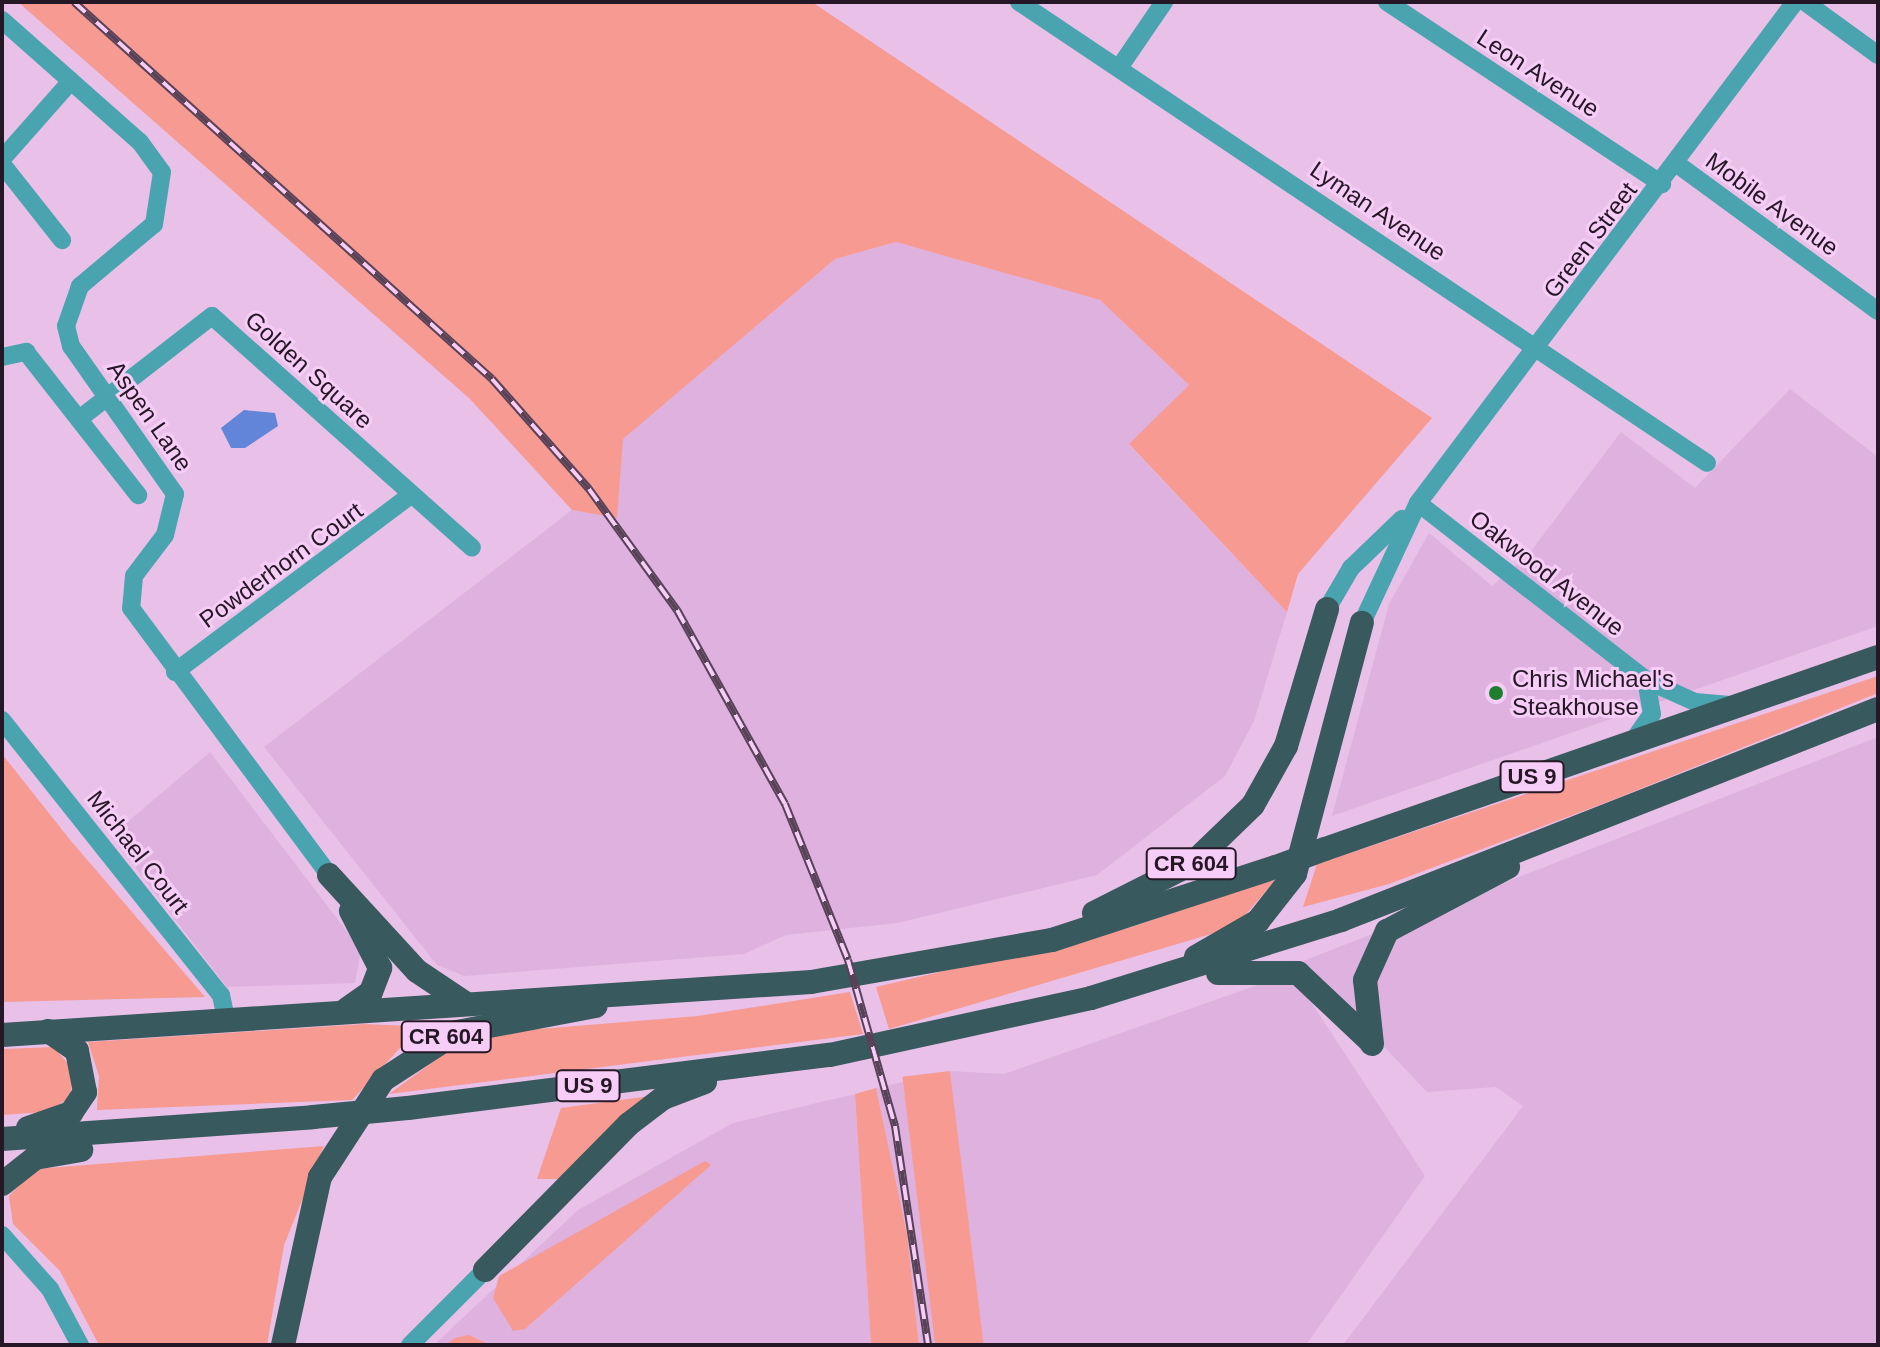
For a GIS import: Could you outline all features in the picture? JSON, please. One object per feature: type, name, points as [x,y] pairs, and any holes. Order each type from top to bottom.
[{"type":"highway","name":"CR 604","points":[[914,967],[1117,904],[1219,843],[1279,761],[1327,609]]},
{"type":"highway","name":"CR 604","points":[[1148,982],[1249,927],[1289,885],[1312,828],[1362,623]]},
{"type":"highway","name":"US 9","points":[[2,1035],[347,1009],[648,992],[914,967],[1052,940],[1276,867],[1878,657]]},
{"type":"highway","name":"US 9","points":[[2,1137],[179,1129],[408,1108],[768,1065],[961,1030],[1148,982],[1341,920],[1878,709]]},
{"type":"highway","points":[[1148,982],[1289,970],[1325,991],[1372,1044],[1365,980],[1387,931],[1407,915],[1479,886],[1552,839]]},
{"type":"highway","points":[[329,875],[417,971],[465,1003]]},
{"type":"highway","points":[[329,875],[379,959],[376,985],[347,1009]]},
{"type":"highway","name":"CR 604","points":[[283,1345],[320,1177],[383,1080],[457,1032],[648,992]]},
{"type":"highway","points":[[2,1137],[54,1122],[83,1099],[82,1059],[48,1031]]},
{"type":"highway","points":[[485,1270],[648,1109],[690,1086],[768,1065]]},
{"type":"highway","points":[[2,1184],[45,1154],[179,1129]]},
{"type":"street","name":"Lyman Avenue","points":[[1019,2],[1540,347],[1707,463]]},
{"type":"street","points":[[1119,68],[1164,2]]},
{"type":"street","name":"Leon Avenue","points":[[1387,2],[1662,184]]},
{"type":"street","name":"Green Street","points":[[1327,609],[1351,568],[1418,503],[1540,347],[1795,2]]},
{"type":"street","points":[[1805,2],[1878,55]]},
{"type":"street","name":"Aspen Lane","points":[[2,20],[149,151],[164,182],[154,224],[80,286],[69,304],[71,346],[172,483],[170,526],[138,566],[130,598],[139,627],[329,875]]},
{"type":"street","points":[[62,240],[2,161],[71,81]]},
{"type":"street","name":"Mobile Avenue","points":[[1677,164],[1878,311]]},
{"type":"street","name":"Golden Square","points":[[109,397],[212,316],[472,548]]},
{"type":"street","points":[[2,357],[26,352],[138,495]]},
{"type":"street","points":[[79,419],[109,397]]},
{"type":"street","name":"Powderhorn Court","points":[[175,672],[412,494]]},
{"type":"street","name":"Green Street","points":[[1362,623],[1418,503]]},
{"type":"street","name":"Oakwood Avenue","points":[[1418,503],[1646,680],[1695,702],[1740,704]]},
{"type":"street","points":[[1632,742],[1652,714],[1646,680]]},
{"type":"street","name":"Michael Court","points":[[2,720],[221,995],[226,1018]]},
{"type":"street","points":[[2,1235],[50,1289],[80,1345]]},
{"type":"street","points":[[410,1345],[485,1270]]},
{"type":"shaded area","points":[[18,2],[812,2],[1432,418],[1298,574],[1287,612],[1129,444],[1189,385],[1100,300],[896,242],[835,259],[623,439],[617,518],[572,510],[470,399]]},
{"type":"shaded area","points":[[896,242],[1100,300],[1189,385],[1129,445],[1287,612],[1254,721],[1225,776],[1097,875],[897,923],[786,935],[744,954],[464,976],[437,965],[264,747],[572,510],[617,518],[622,439],[835,259]]},
{"type":"shaded area","points":[[1790,389],[1878,457],[1878,626],[1332,816],[1389,604],[1429,533],[1492,586],[1528,555],[1621,432],[1695,488]]},
{"type":"shaded area","points":[[1878,676],[1878,693],[1610,801],[1389,884],[1303,907],[1317,864]]},
{"type":"shaded area","points":[[1878,737],[1878,1345],[1343,1345],[1523,1106],[1496,1087],[1427,1092],[1303,961]]},
{"type":"shaded area","points":[[210,752],[361,950],[355,983],[227,987],[111,836]]},
{"type":"shaded area","points":[[2,754],[71,841],[205,997],[2,1002]]},
{"type":"shaded area","points":[[1278,877],[1235,927],[889,1029],[876,987],[1132,927]]},
{"type":"shaded area","points":[[1292,973],[1425,1176],[1306,1345],[983,1345],[950,1071],[1004,1074]]},
{"type":"shaded area","points":[[850,992],[863,1034],[389,1094],[456,1045],[503,1032],[698,1016]]},
{"type":"shaded area","points":[[364,1024],[409,1026],[412,1035],[352,1100],[97,1110],[99,1076],[88,1042]]},
{"type":"shaded area","points":[[54,1047],[74,1071],[70,1098],[46,1112],[2,1115],[2,1049]]},
{"type":"shaded area","points":[[950,1071],[984,1345],[935,1345],[902,1077]]},
{"type":"shaded area","points":[[903,1082],[936,1345],[919,1345],[907,1234],[876,1088]]},
{"type":"shaded area","points":[[876,1088],[907,1234],[919,1345],[871,1345],[855,1094]]},
{"type":"shaded area","points":[[855,1094],[871,1345],[434,1345],[578,1210],[733,1123]]},
{"type":"shaded area","points":[[650,1096],[561,1179],[537,1179],[561,1108]]},
{"type":"shaded area","points":[[324,1146],[284,1245],[267,1345],[99,1345],[60,1271],[13,1224],[9,1196],[35,1169]]},
{"type":"shaded area","points":[[705,1161],[711,1165],[525,1329],[513,1331],[493,1298],[499,1276]]},
{"type":"shaded area","points":[[469,1335],[490,1345],[446,1345],[455,1338]]},
{"type":"water","points":[[244,410],[275,413],[278,426],[245,448],[231,448],[221,428]]},
{"type":"railway","points":[[74,2],[492,379],[589,489],[677,610],[785,804],[848,960],[895,1126],[928,1345]]},
{"type":"place","name":"Chris Michael's Steakhouse","points":[[1496,693]]}]
